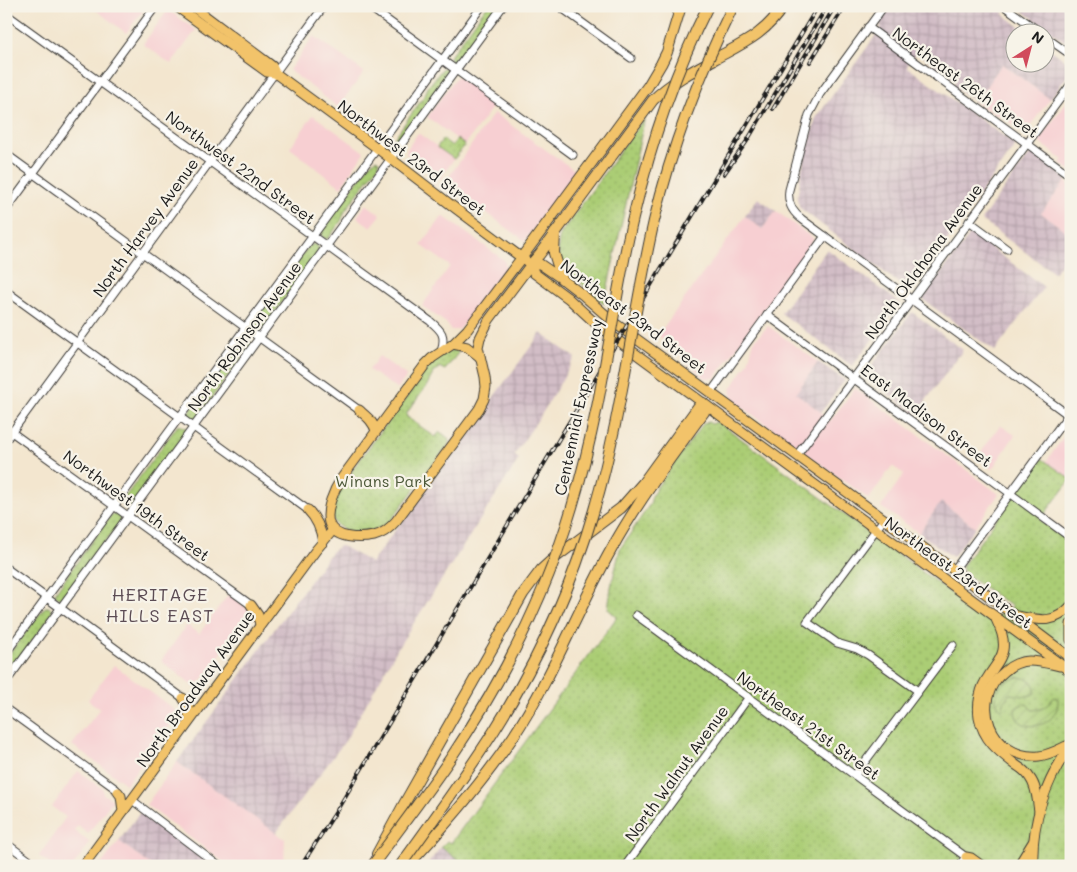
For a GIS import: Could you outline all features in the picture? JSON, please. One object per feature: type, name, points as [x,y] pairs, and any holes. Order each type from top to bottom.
[{"type":"highway","points":[[522,257],[648,86],[667,52],[681,6]]},
{"type":"highway","name":"Centennial Expressway","points":[[371,866],[451,758],[480,712],[498,682],[528,622],[550,570],[571,510],[589,444],[632,219],[644,172],[677,78],[708,6]]},
{"type":"highway","points":[[400,866],[495,730],[532,663],[570,578],[594,511],[613,438],[652,232],[666,178],[694,92],[733,6]]},
{"type":"highway","points":[[531,264],[656,96],[691,72],[758,34],[772,22],[782,6]]},
{"type":"highway","points":[[555,232],[554,253],[562,279]]},
{"type":"highway","points":[[371,866],[523,594],[541,570],[552,560],[621,508],[703,403]]},
{"type":"highway","points":[[407,866],[478,785],[530,711],[610,551],[647,491],[704,412],[703,403]]},
{"type":"main road","name":"Northwest 23rd Street","points":[[176,6],[267,72],[275,73],[531,264]]},
{"type":"main road","name":"Northwest 23rd Street","points":[[192,6],[272,66],[275,73]]},
{"type":"main road","points":[[522,257],[467,330],[453,344],[425,365],[334,488],[328,515],[329,524],[333,530],[351,538],[374,536],[389,528],[396,521],[479,409],[484,399],[486,387],[486,377],[478,347],[480,338],[485,327],[531,264]]},
{"type":"main road","name":"Northeast 23rd Street","points":[[1068,670],[628,348],[594,322],[568,298],[534,273],[531,264],[540,264],[562,279],[616,324],[954,570],[1071,658]]},
{"type":"main road","points":[[453,344],[467,347],[480,357]]},
{"type":"main road","points":[[703,403],[711,392]]},
{"type":"main road","points":[[360,410],[372,421],[376,432]]},
{"type":"main road","points":[[308,510],[317,522],[323,542]]},
{"type":"main road","name":"North Broadway Avenue","points":[[83,866],[260,625],[333,530]]},
{"type":"main road","points":[[251,605],[258,615],[260,625]]},
{"type":"main road","points":[[1014,615],[1049,620],[1064,613],[1071,606]]},
{"type":"main road","points":[[995,617],[1003,637],[1004,649],[999,661],[986,678],[983,686],[979,701],[979,718],[987,738],[994,747],[1031,778],[1039,811]]},
{"type":"main road","points":[[1071,624],[1071,640]]},
{"type":"main road","points":[[1068,670],[1046,663],[1029,661],[1019,663],[1000,674],[990,688],[986,707],[993,732],[1002,744],[1015,752],[1038,756],[1071,744]]},
{"type":"main road","points":[[183,698],[188,708],[189,721]]},
{"type":"main road","points":[[1033,866],[1034,842],[1039,811],[1054,773],[1071,744]]},
{"type":"main road","points":[[118,792],[122,799],[123,811]]},
{"type":"main road","points":[[1015,866],[1020,863],[1034,842]]},
{"type":"main road","points":[[966,856],[982,866]]},
{"type":"street","points":[[6,210],[156,6]]},
{"type":"street","name":"North Harvey Avenue","points":[[6,440],[9,430],[78,342],[324,6]]},
{"type":"street","points":[[368,6],[573,155]]},
{"type":"street","name":"North Robinson Avenue","points":[[6,653],[482,6]]},
{"type":"street","name":"North Robinson Avenue","points":[[6,682],[503,6]]},
{"type":"street","points":[[559,6],[631,58]]},
{"type":"street","points":[[884,6],[811,108],[790,182],[788,196],[792,209],[803,220],[912,301],[1070,415],[954,570]]},
{"type":"street","points":[[1004,6],[1026,22]]},
{"type":"street","name":"Northwest 22nd Street","points":[[6,14],[430,321],[442,334],[444,340],[441,352]]},
{"type":"street","name":"Northeast 26th Street","points":[[868,27],[1071,176]]},
{"type":"street","points":[[1054,43],[1071,55]]},
{"type":"street","name":"North Oklahoma Avenue","points":[[797,455],[1071,84]]},
{"type":"street","points":[[6,154],[360,410]]},
{"type":"street","points":[[969,221],[1007,249]]},
{"type":"street","points":[[711,392],[825,236]]},
{"type":"street","points":[[6,291],[308,510]]},
{"type":"street","name":"East Madison Street","points":[[767,315],[1071,538]]},
{"type":"street","name":"Northwest 19th Street","points":[[9,430],[251,605]]},
{"type":"street","points":[[884,519],[807,622],[837,643],[868,655],[918,691]]},
{"type":"street","points":[[6,568],[183,698]]},
{"type":"street","name":"Northeast 21st Street","points":[[636,615],[966,856]]},
{"type":"street","points":[[855,775],[953,644]]},
{"type":"street","name":"North Walnut Avenue","points":[[625,866],[749,697]]},
{"type":"street","points":[[6,709],[118,792]]},
{"type":"street","points":[[132,800],[219,866]]},
{"type":"street","points":[[6,844],[37,866]]},
{"type":"street","points":[[959,866],[966,856]]},
{"type":"shaded area","points":[[91,6],[144,6],[145,8],[126,33]]},
{"type":"shaded area","points":[[891,6],[995,6],[1014,22],[1004,22],[1004,65],[1002,64],[975,102],[953,86],[956,81],[917,52],[907,66],[1016,145],[909,291],[800,208],[797,199],[802,168],[816,118],[881,27],[880,22]]},
{"type":"shaded area","points":[[1016,6],[1071,6],[1071,46],[1054,34],[1054,22],[1038,22]]},
{"type":"shaded area","points":[[168,10],[196,30],[171,64],[143,44]]},
{"type":"shaded area","points":[[314,36],[364,72],[338,107],[289,70]]},
{"type":"shaded area","points":[[1054,52],[1071,65],[1071,71],[1050,99],[1013,72],[1054,72]]},
{"type":"shaded area","points":[[1002,64],[1004,65],[1004,72],[1013,72],[1050,99],[1025,133],[1000,115],[996,115],[975,102]]},
{"type":"shaded area","points":[[456,77],[461,78],[491,100],[493,106],[465,145],[427,117]]},
{"type":"shaded area","points":[[1071,96],[1071,171],[1060,163],[1063,160],[1038,141]]},
{"type":"shaded area","points":[[494,113],[577,172],[525,241],[445,182]]},
{"type":"shaded area","points":[[313,115],[364,152],[341,187],[290,148]]},
{"type":"shaded area","points":[[418,133],[454,159],[440,179],[406,154],[407,149]]},
{"type":"shaded area","points":[[1032,152],[1067,179],[1041,213],[1071,235],[1071,249],[1054,273],[981,220]]},
{"type":"shaded area","points":[[1065,181],[1071,186],[1071,235],[1041,213]]},
{"type":"shaded area","points":[[758,198],[776,211],[762,229],[745,216]]},
{"type":"shaded area","points":[[366,204],[381,215],[371,227],[357,217]]},
{"type":"shaded area","points":[[776,211],[814,239],[715,378],[705,378],[658,335],[745,216],[762,229]]},
{"type":"shaded area","points":[[443,216],[504,260],[506,267],[459,330],[451,330],[446,323],[422,306],[450,266],[421,245]]},
{"type":"shaded area","points":[[971,233],[1044,287],[995,351],[922,299]]},
{"type":"shaded area","points":[[827,249],[900,303],[852,366],[781,313]]},
{"type":"shaded area","points":[[912,312],[963,350],[916,414],[864,376]]},
{"type":"shaded area","points":[[768,326],[818,362],[797,393],[830,421],[855,388],[999,494],[975,527],[941,502],[919,533],[881,507],[904,474],[892,466],[869,499],[733,400],[731,389],[748,362],[754,341]]},
{"type":"shaded area","points":[[541,333],[575,358],[543,412],[514,455],[519,459],[399,646],[345,741],[276,833],[177,762],[332,551],[340,546],[344,547],[371,563]]},
{"type":"shaded area","points":[[379,356],[407,376],[397,389],[369,370]]},
{"type":"shaded area","points":[[818,362],[845,380],[821,412],[796,393]]},
{"type":"shaded area","points":[[1000,425],[1015,435],[992,469],[977,458]]},
{"type":"shaded area","points":[[1071,428],[1071,479],[1046,462]]},
{"type":"shaded area","points":[[941,502],[975,527],[953,557],[919,533]]},
{"type":"shaded area","points":[[229,594],[252,611],[196,688],[161,661],[187,625],[199,634]]},
{"type":"shaded area","points":[[114,665],[179,713],[126,784],[72,745],[100,709],[88,700]]},
{"type":"shaded area","points":[[177,762],[285,839],[284,866],[229,866],[146,805]]},
{"type":"shaded area","points":[[78,771],[103,789],[103,794],[113,800],[88,834],[78,826],[74,830],[90,843],[73,866],[52,866],[39,856],[66,817],[52,807]]},
{"type":"shaded area","points":[[140,812],[213,866],[152,866],[119,841]]},
{"type":"shaded area","points":[[119,841],[152,866],[100,866]]},
{"type":"shaded area","points":[[441,847],[466,866],[426,866]]},
{"type":"green space","points":[[487,6],[498,6],[457,62],[452,62],[450,59],[451,55]]},
{"type":"green space","points":[[443,68],[448,70],[448,75],[398,143],[393,144],[393,140]]},
{"type":"green space","points":[[645,117],[604,304],[562,265],[558,249],[559,238]]},
{"type":"green space","points":[[443,139],[452,146],[457,139],[465,145],[454,159],[437,147]]},
{"type":"green space","points":[[376,159],[379,161],[379,165],[345,211],[341,221],[328,239],[323,238],[321,230],[370,164]]},
{"type":"green space","points":[[314,244],[319,248],[318,253],[263,328],[255,329],[253,322],[309,246]]},
{"type":"green space","points":[[244,335],[250,337],[251,344],[197,418],[191,419],[188,413]]},
{"type":"green space","name":"Winans Park","points":[[454,349],[458,353],[445,370],[439,367],[435,370],[426,387],[406,414],[406,416],[435,437],[440,432],[445,435],[449,440],[449,444],[391,520],[373,531],[353,533],[346,531],[337,525],[333,518],[335,500],[342,484],[430,365],[440,356]]},
{"type":"green space","points":[[709,422],[711,424],[718,422],[721,424],[987,621],[1013,607],[966,575],[962,568],[963,565],[1041,458],[1071,479],[1040,520],[1071,543],[1071,866],[466,866],[441,847],[447,841],[451,843],[617,617],[608,609],[620,549],[650,504],[657,487],[699,429],[704,423]]},
{"type":"green space","points":[[178,425],[185,427],[187,431],[131,507],[125,509],[122,501]]},
{"type":"green space","points":[[111,515],[120,516],[120,522],[65,596],[58,598],[55,594],[57,590]]},
{"type":"green space","points":[[45,607],[49,607],[52,610],[51,615],[6,677],[6,658]]},
{"type":"green space","points":[[1019,677],[1031,682],[1035,687],[1035,693],[1025,696],[1009,694],[1004,702],[1003,709],[1001,709],[996,700],[998,689],[1005,682]]},
{"type":"green space","points":[[1055,697],[1058,699],[1057,709],[1045,723],[1029,725],[1022,723],[1017,717],[1015,709],[1020,705],[1027,704],[1032,710],[1038,709],[1045,706]]},
{"type":"railway","points":[[301,866],[337,810],[818,6]]},
{"type":"railway","points":[[724,174],[747,141],[827,6]]},
{"type":"railway","points":[[773,109],[835,6]]},
{"type":"railway","points":[[810,62],[845,6]]},
{"type":"district","name":"HERITAGE HILLS EAST","points":[[160,604]]}]
